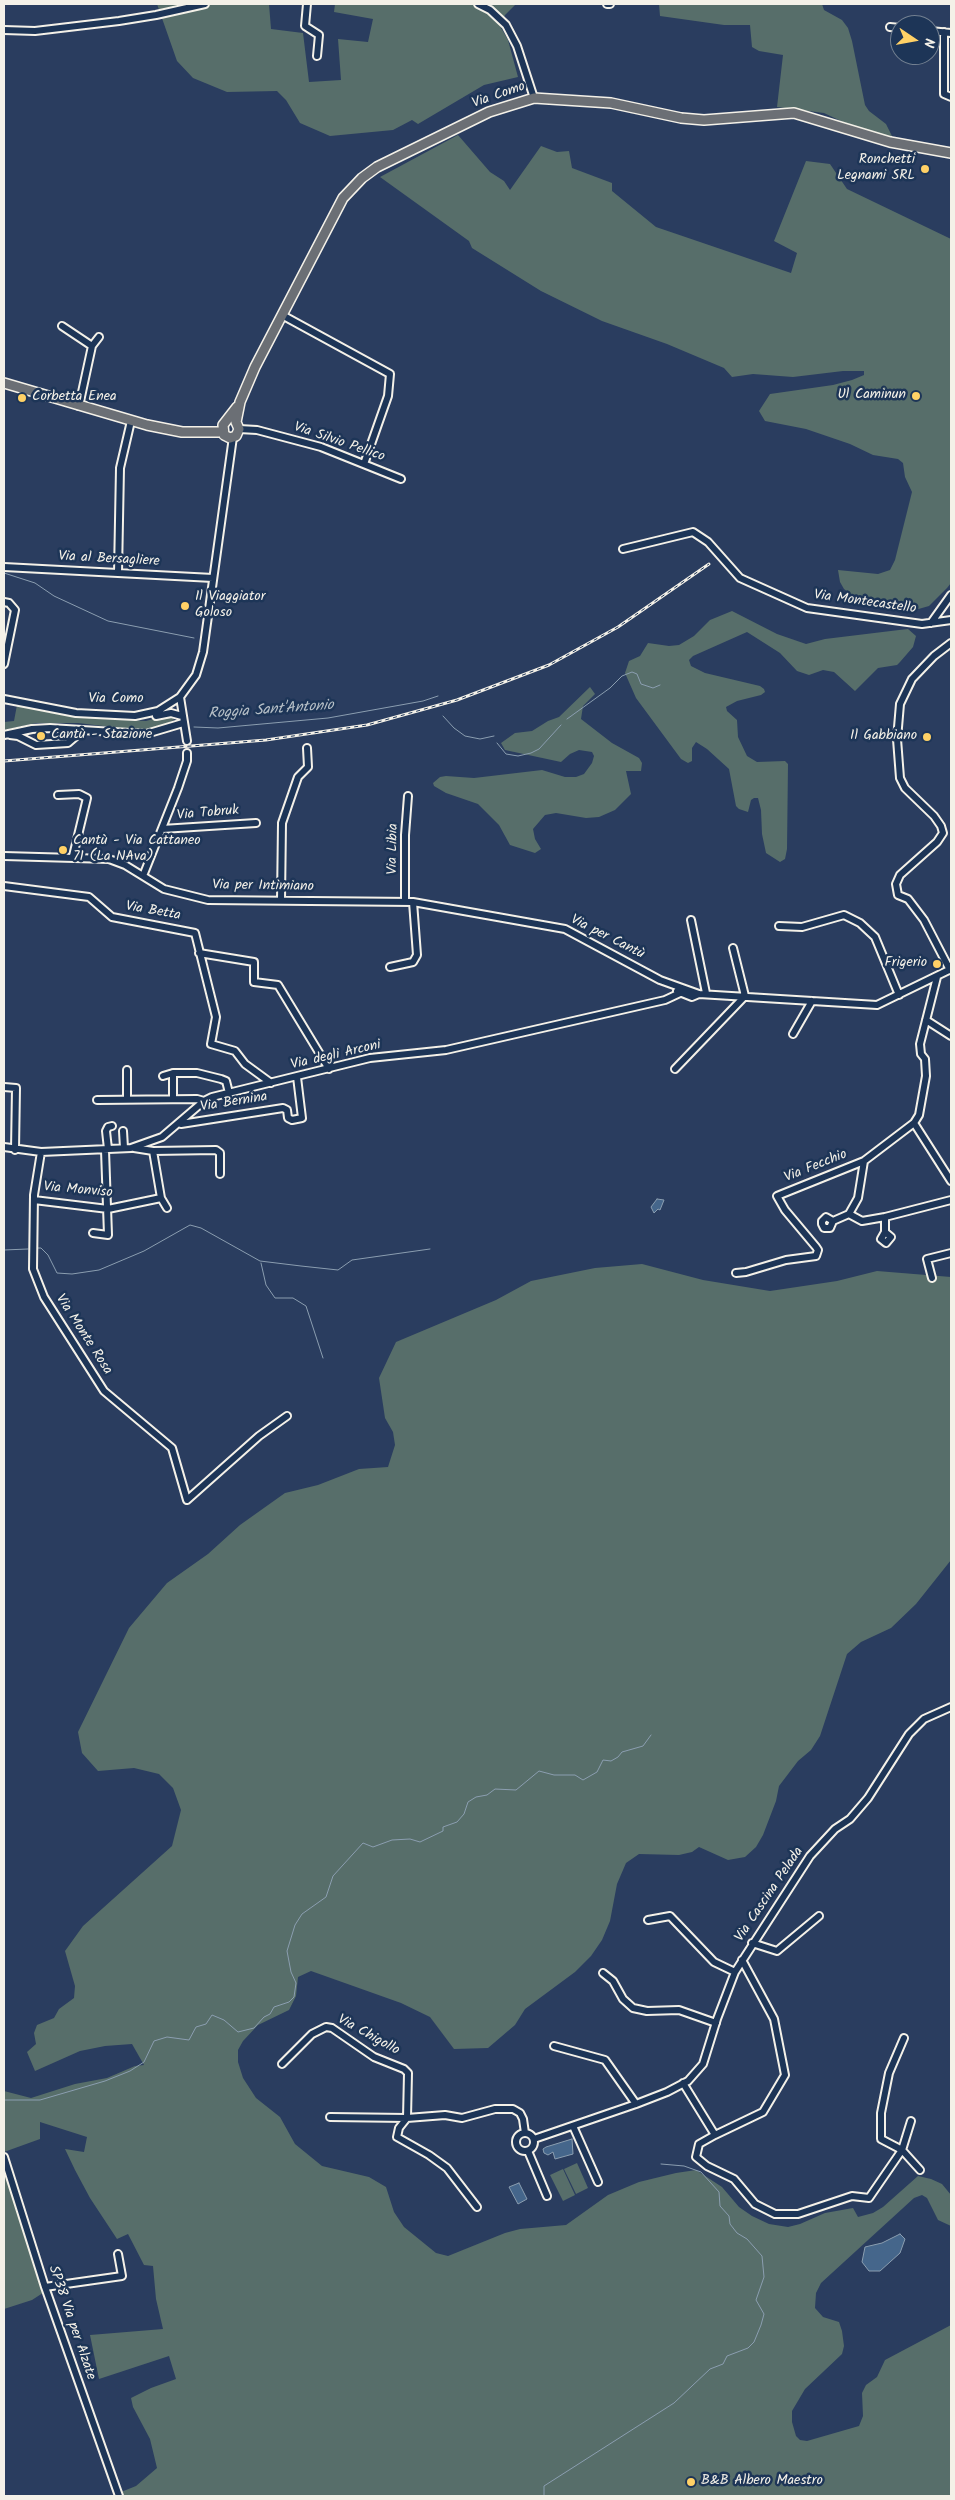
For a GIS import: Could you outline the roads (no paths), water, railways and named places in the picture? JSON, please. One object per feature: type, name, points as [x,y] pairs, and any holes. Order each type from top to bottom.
[{"type":"main road","name":"Via Como","points":[[229,429],[255,366],[336,210],[362,178],[387,161],[489,112],[534,98],[612,103],[681,118],[704,120],[794,113],[890,142],[951,153]]},
{"type":"main road","points":[[4,383],[132,421],[175,431],[196,433],[229,429]]},
{"type":"street","points":[[4,30],[35,31],[118,21],[156,16],[205,4]]},
{"type":"street","points":[[306,4],[305,26],[320,35],[317,56]]},
{"type":"street","points":[[478,4],[490,10],[506,24],[517,46],[534,98]]},
{"type":"street","points":[[948,32],[944,94],[951,97]]},
{"type":"street","points":[[282,315],[390,374],[388,396],[364,464]]},
{"type":"street","points":[[62,326],[92,346]]},
{"type":"street","points":[[79,406],[92,346],[98,337]]},
{"type":"street","points":[[118,573],[120,468],[132,421]]},
{"type":"street","name":"Via Silvio Pellico","points":[[229,429],[257,430],[321,447],[401,479]]},
{"type":"street","name":"Via Como","points":[[4,699],[76,713],[140,715],[158,711],[178,699],[196,675],[201,660],[227,479],[229,429]]},
{"type":"street","name":"Via Montecastello","points":[[623,549],[693,532],[708,542],[740,578],[807,608],[922,624],[951,620]]},
{"type":"street","name":"Via al Bersagliere","points":[[4,567],[213,578]]},
{"type":"street","points":[[931,622],[951,595]]},
{"type":"street","points":[[4,602],[9,603],[15,610],[4,664]]},
{"type":"street","points":[[660,980],[667,986],[692,997],[703,994],[746,996],[877,1006],[951,970],[914,905],[898,895],[896,884],[900,875],[937,842],[943,833],[941,826],[934,816],[905,788],[900,778],[897,739],[900,704],[912,679],[934,656],[951,643]]},
{"type":"street","points":[[178,699],[176,708],[182,720],[187,741]]},
{"type":"street","points":[[140,715],[149,717],[166,712],[182,720]]},
{"type":"street","points":[[5,735],[32,729],[146,734],[182,720]]},
{"type":"street","points":[[5,735],[20,737],[34,745],[40,745],[68,743],[83,730]]},
{"type":"street","points":[[281,900],[282,823],[298,777],[308,767],[307,748]]},
{"type":"street","points":[[143,876],[184,769],[187,752]]},
{"type":"street","points":[[58,795],[79,794],[87,798],[73,856]]},
{"type":"street","name":"Via Libia","points":[[405,901],[405,835],[408,796]]},
{"type":"street","name":"Via Tobruk","points":[[162,830],[256,823]]},
{"type":"street","name":"Via per Intimiano","points":[[4,856],[73,856],[109,859],[125,865],[164,889],[208,900],[357,900]]},
{"type":"street","name":"Via Betta","points":[[4,886],[89,897],[112,917],[194,933],[216,1017],[211,1044],[235,1051],[245,1064],[272,1083]]},
{"type":"street","name":"Via per Cantù","points":[[357,900],[413,902],[565,928],[681,991]]},
{"type":"street","points":[[390,967],[413,962],[417,955],[413,902]]},
{"type":"street","points":[[779,926],[802,927],[844,915],[860,923],[875,937],[899,995]]},
{"type":"street","points":[[691,920],[703,994]]},
{"type":"street","points":[[734,948],[746,996]]},
{"type":"street","points":[[199,953],[254,962],[254,982],[278,985],[329,1070]]},
{"type":"street","points":[[936,977],[920,1044],[921,1054],[925,1059],[926,1076],[921,1108],[914,1123],[951,1181]]},
{"type":"street","points":[[666,1000],[670,995],[667,986]]},
{"type":"street","name":"Via degli Arconi","points":[[4,1147],[40,1152],[127,1148],[162,1137],[180,1124],[204,1101],[229,1093],[329,1070],[370,1058],[446,1050],[666,1000],[681,991]]},
{"type":"street","points":[[675,1069],[746,996]]},
{"type":"street","points":[[793,1034],[812,1001]]},
{"type":"street","points":[[926,1020],[951,1036]]},
{"type":"street","points":[[127,1070],[127,1099]]},
{"type":"street","points":[[173,1073],[173,1099]]},
{"type":"street","points":[[162,1076],[173,1073],[197,1073],[221,1079],[226,1081],[229,1093]]},
{"type":"street","name":"Via Bernina","points":[[180,1124],[282,1108],[287,1110],[288,1118],[292,1120],[302,1118],[297,1077]]},
{"type":"street","points":[[4,1087],[16,1088],[15,1150]]},
{"type":"street","points":[[97,1100],[197,1099],[204,1101]]},
{"type":"street","name":"Via Fecchio","points":[[736,1273],[746,1272],[786,1260],[816,1256],[818,1250],[816,1247],[785,1210],[776,1196],[864,1161],[914,1123]]},
{"type":"street","points":[[94,1233],[108,1235],[106,1131],[108,1127],[112,1126]]},
{"type":"street","points":[[123,1132],[127,1148],[153,1151],[216,1150],[220,1153],[220,1174]]},
{"type":"street","points":[[153,1151],[161,1198],[167,1208]]},
{"type":"street","name":"Via Monte Rosa","points":[[40,1152],[34,1200],[33,1269],[44,1297],[104,1390],[172,1448],[187,1500],[259,1436],[287,1416]]},
{"type":"street","points":[[833,1222],[849,1214],[858,1198],[864,1161]]},
{"type":"street","name":"Via Monviso","points":[[34,1200],[108,1209],[161,1198]]},
{"type":"street","points":[[849,1214],[862,1220],[885,1217],[951,1200]]},
{"type":"street","points":[[885,1217],[885,1232]]},
{"type":"street","points":[[932,1278],[927,1258],[951,1253]]},
{"type":"street","name":"Via Cascina Pelada","points":[[686,2082],[703,2064],[735,1972],[810,1856],[835,1828],[850,1819],[868,1798],[909,1734],[924,1719],[951,1707]]},
{"type":"street","points":[[648,1920],[670,1916],[714,1962],[735,1972]]},
{"type":"street","points":[[752,1943],[776,1951],[819,1916]]},
{"type":"street","points":[[742,1960],[774,2019],[785,2075],[763,2112],[698,2144],[696,2157],[707,2166],[734,2178],[755,2204],[775,2214],[798,2214],[852,2196],[869,2198],[902,2150],[910,2121]]},
{"type":"street","points":[[603,1973],[613,1981],[623,1999],[633,2008],[647,2011],[678,2010],[716,2023]]},
{"type":"street","name":"Via Chigollo","points":[[282,2064],[312,2034],[326,2027],[332,2028],[374,2057],[408,2073],[407,2118],[397,2134],[398,2140],[429,2155],[447,2168],[477,2207]]},
{"type":"street","points":[[904,2038],[889,2073],[881,2113],[881,2139],[902,2150],[920,2170]]},
{"type":"street","points":[[554,2046],[605,2060],[636,2104]]},
{"type":"street","points":[[534,2139],[636,2104],[686,2082],[715,2135]]},
{"type":"street","points":[[330,2117],[407,2118],[445,2115],[462,2118],[495,2109],[513,2109],[520,2113],[525,2133],[534,2139]]},
{"type":"street","points":[[573,2126],[598,2182]]},
{"type":"street","points":[[525,2133],[518,2137],[516,2144],[519,2149],[528,2151]]},
{"type":"street","points":[[528,2151],[534,2144],[534,2139]]},
{"type":"street","points":[[528,2151],[547,2196]]},
{"type":"street","name":"SP38 Via per Alzate","points":[[4,2157],[45,2287],[119,2496]]},
{"type":"street","points":[[45,2287],[122,2276],[118,2254]]},
{"type":"water","points":[[657,1199],[664,1200],[660,1210],[658,1209],[654,1213],[651,1207]]},
{"type":"water","points":[[572,2139],[573,2154],[555,2159],[553,2152],[548,2155],[544,2153],[543,2149],[546,2147]]},
{"type":"water","points":[[519,2183],[527,2199],[518,2204],[509,2187]]},
{"type":"water","points":[[900,2234],[905,2239],[900,2253],[880,2271],[869,2271],[862,2262],[865,2247],[882,2243]]},
{"type":"waterway","name":"Roggia Sant'Antonio","points":[[4,573],[35,583],[54,596],[108,621],[194,638]]},
{"type":"waterway","name":"Roggia Sant'Antonio","points":[[567,719],[610,688],[622,676],[632,672],[637,674],[641,684],[653,688],[660,685]]},
{"type":"waterway","name":"Roggia Sant'Antonio","points":[[194,727],[218,728],[328,718],[423,701],[438,696]]},
{"type":"waterway","name":"Roggia Sant'Antonio","points":[[443,716],[465,736],[480,739],[494,736]]},
{"type":"waterway","name":"Roggia Sant'Antonio","points":[[497,743],[506,754],[518,756],[531,753],[539,749],[561,725]]},
{"type":"waterway","points":[[36,1248],[41,1248],[48,1255],[57,1273],[72,1274],[99,1270],[144,1251],[190,1225],[201,1228],[260,1261],[338,1270],[352,1260],[430,1249]]},
{"type":"waterway","points":[[4,1250],[28,1249]]},
{"type":"waterway","points":[[261,1263],[266,1285],[275,1298],[293,1298],[306,1306],[323,1358]]},
{"type":"waterway","points":[[4,2100],[40,2100],[105,2081],[130,2071],[144,2062],[154,2041],[167,2037],[189,2040],[196,2027],[206,2024],[212,2015],[224,2020],[238,2032],[254,2028],[264,2017],[270,2014],[274,2007],[289,2002],[294,1997],[296,1983],[291,1972],[287,1951],[295,1925],[302,1914],[326,1897],[333,1876],[363,1843],[373,1847],[392,1840],[410,1839],[420,1842],[443,1831],[443,1827],[457,1822],[464,1814],[468,1802],[476,1797],[487,1795],[495,1789],[516,1790],[539,1771],[554,1775],[575,1775],[583,1780],[597,1772],[603,1760],[611,1761],[622,1752],[643,1746],[651,1735]]},
{"type":"waterway","points":[[544,2496],[544,2486],[674,2403],[710,2369],[723,2364],[727,2356],[748,2348],[754,2342],[761,2325],[764,2314],[756,2300],[764,2277],[762,2256],[730,2224],[729,2216],[720,2206],[719,2192],[701,2172],[684,2166],[661,2164]]},
{"type":"railway","points":[[4,761],[266,740],[367,725],[457,700],[549,665],[618,627],[709,564]]},
{"type":"place","name":"Ronchetti Legnami SRL","points":[[925,169]]},
{"type":"place","name":"Ul Caminun","points":[[916,396]]},
{"type":"place","name":"Corbetta Enea","points":[[22,398]]},
{"type":"place","name":"Il Viaggiator Goloso","points":[[185,606]]},
{"type":"place","name":"Cantù - Stazione","points":[[41,736]]},
{"type":"place","name":"Il Gabbiano","points":[[927,737]]},
{"type":"place","name":"Cantù - Via Cattaneo 71 (La NAva)","points":[[63,850]]},
{"type":"place","name":"Frigerio","points":[[937,964]]},
{"type":"place","name":"B&B Albero Maestro","points":[[691,2482]]}]
